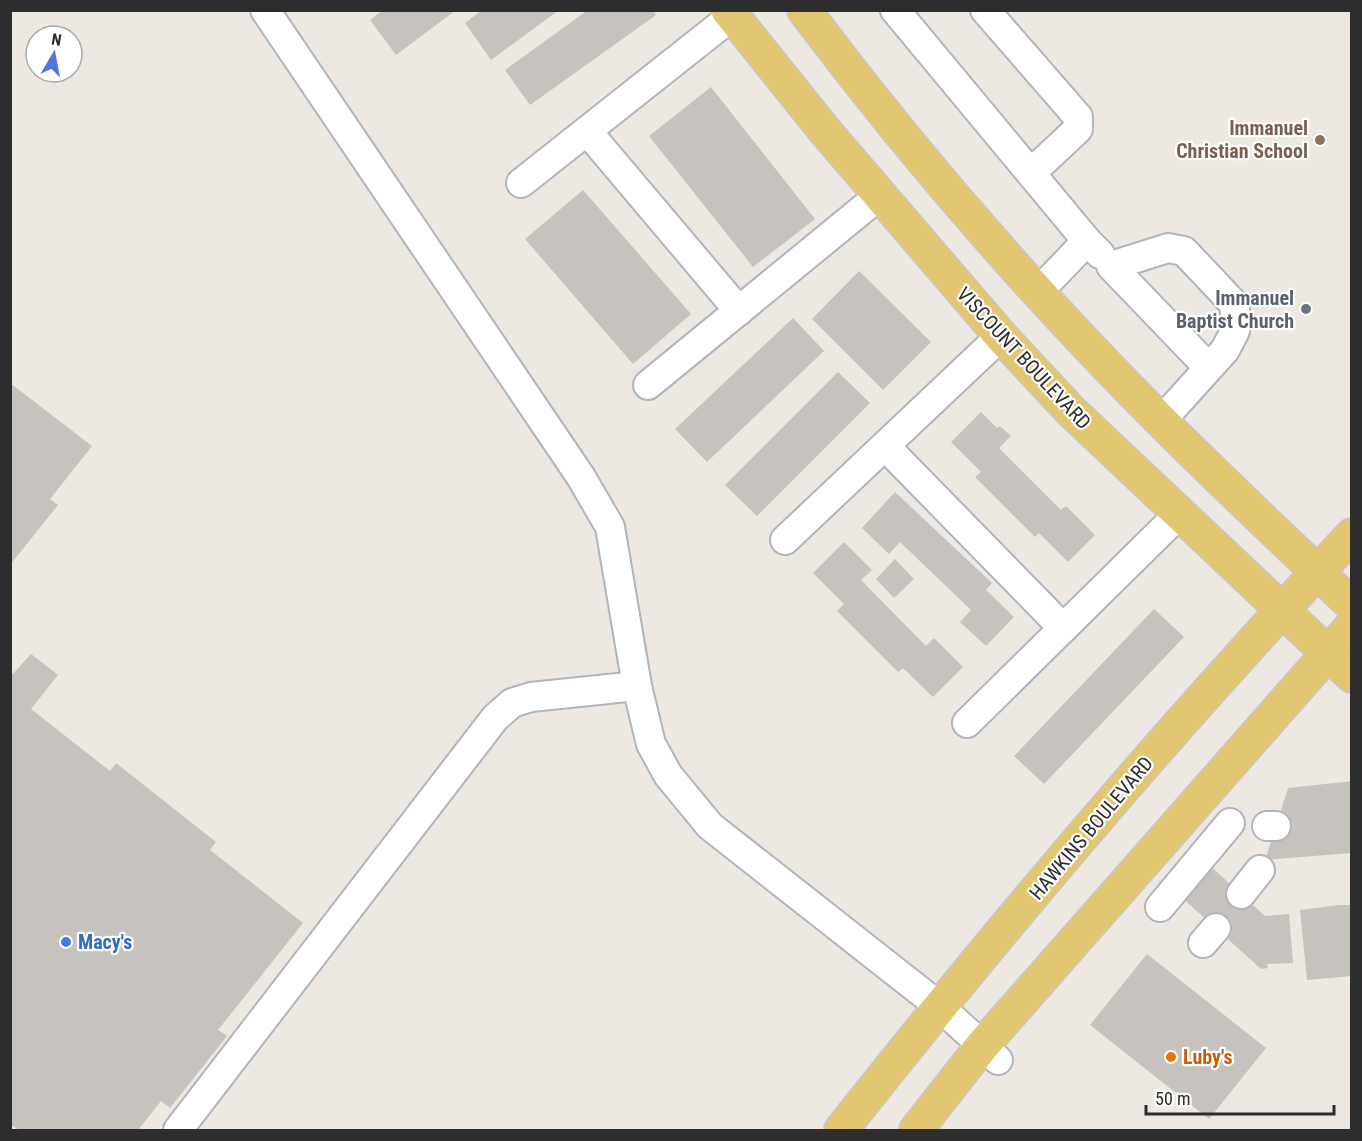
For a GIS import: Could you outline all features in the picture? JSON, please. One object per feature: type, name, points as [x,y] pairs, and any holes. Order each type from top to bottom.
[{"type":"main road","name":"VISCOUNT BOULEVARD","points":[[730,13],[880,195],[1001,336],[1071,411],[1279,611],[1352,676]]},
{"type":"main road","points":[[810,13],[927,163],[1039,291],[1161,421],[1352,605]]},
{"type":"main road","name":"HAWKINS BOULEVARD","points":[[841,1131],[939,1006],[1279,611],[1352,535]]},
{"type":"main road","points":[[916,1131],[990,1053],[1325,654],[1352,626]]},
{"type":"lane","points":[[265,10],[581,477],[610,527],[637,686],[651,744],[668,775],[710,826],[939,1006],[990,1053]]},
{"type":"lane","points":[[895,10],[1088,241],[1208,367]]},
{"type":"lane","points":[[986,10],[1078,117],[1078,129],[1031,173]]},
{"type":"lane","points":[[521,183],[730,13]]},
{"type":"lane","points":[[587,131],[739,310]]},
{"type":"lane","points":[[648,385],[880,195]]},
{"type":"lane","points":[[1039,291],[1088,241]]},
{"type":"lane","points":[[1111,266],[1168,248],[1184,251],[1235,305],[1235,331],[1225,350],[1161,421]]},
{"type":"lane","points":[[785,540],[1001,336]]},
{"type":"lane","points":[[885,446],[1063,628]]},
{"type":"lane","points":[[967,723],[1179,514]]},
{"type":"lane","points":[[178,1131],[495,718],[512,703],[531,697],[637,686]]},
{"type":"lane","points":[[1160,907],[1230,823]]},
{"type":"lane","points":[[1241,894],[1260,870]]},
{"type":"building","points":[[383,10],[456,10],[396,55],[370,20]]},
{"type":"building","points":[[482,10],[559,10],[491,60],[465,23]]},
{"type":"building","points":[[588,10],[653,10],[656,15],[530,105],[505,70]]},
{"type":"building","points":[[711,87],[815,219],[753,267],[649,136]]},
{"type":"building","points":[[583,190],[691,314],[633,364],[525,239]]},
{"type":"building","points":[[859,271],[931,342],[883,390],[812,319]]},
{"type":"building","points":[[793,318],[824,351],[707,462],[675,429]]},
{"type":"building","points":[[838,372],[870,403],[757,516],[725,485]]},
{"type":"building","points":[[10,383],[92,446],[50,499],[58,505],[10,565]]},
{"type":"building","points":[[981,412],[997,428],[1000,426],[1011,436],[999,448],[1061,510],[1066,506],[1095,535],[1068,562],[1039,533],[1035,537],[975,477],[981,472],[951,442]]},
{"type":"building","points":[[895,492],[992,583],[986,590],[1014,617],[986,646],[960,622],[971,610],[900,542],[889,554],[862,528]]},
{"type":"building","points":[[844,542],[872,570],[861,580],[926,646],[934,638],[963,667],[933,697],[903,668],[898,672],[837,611],[844,604],[813,573]]},
{"type":"building","points":[[895,559],[914,579],[894,598],[876,579]]},
{"type":"building","points":[[1154,609],[1184,637],[1044,784],[1014,756]]},
{"type":"building","points":[[31,654],[58,675],[31,709],[110,771],[116,763],[216,842],[210,850],[303,923],[218,1030],[227,1036],[170,1108],[161,1101],[138,1130],[19,1130],[10,1124],[10,677]]},
{"type":"building","points":[[1352,781],[1352,853],[1265,860],[1288,788]]},
{"type":"building","points":[[1208,864],[1265,916],[1289,914],[1293,963],[1267,964],[1268,968],[1261,969],[1179,895]]},
{"type":"building","points":[[1352,905],[1352,976],[1307,980],[1300,910]]},
{"type":"building","points":[[1147,954],[1266,1048],[1209,1119],[1090,1025]]},
{"type":"tunnel","points":[[1276,826],[1352,819]]},
{"type":"tunnel","points":[[1216,928],[1241,894]]},
{"type":"place","name":"Immanuel Christian School","points":[[1320,140]]},
{"type":"place","name":"Immanuel Baptist Church","points":[[1306,309]]},
{"type":"place","name":"Macy's","points":[[66,942]]},
{"type":"place","name":"Luby's","points":[[1171,1057]]}]
